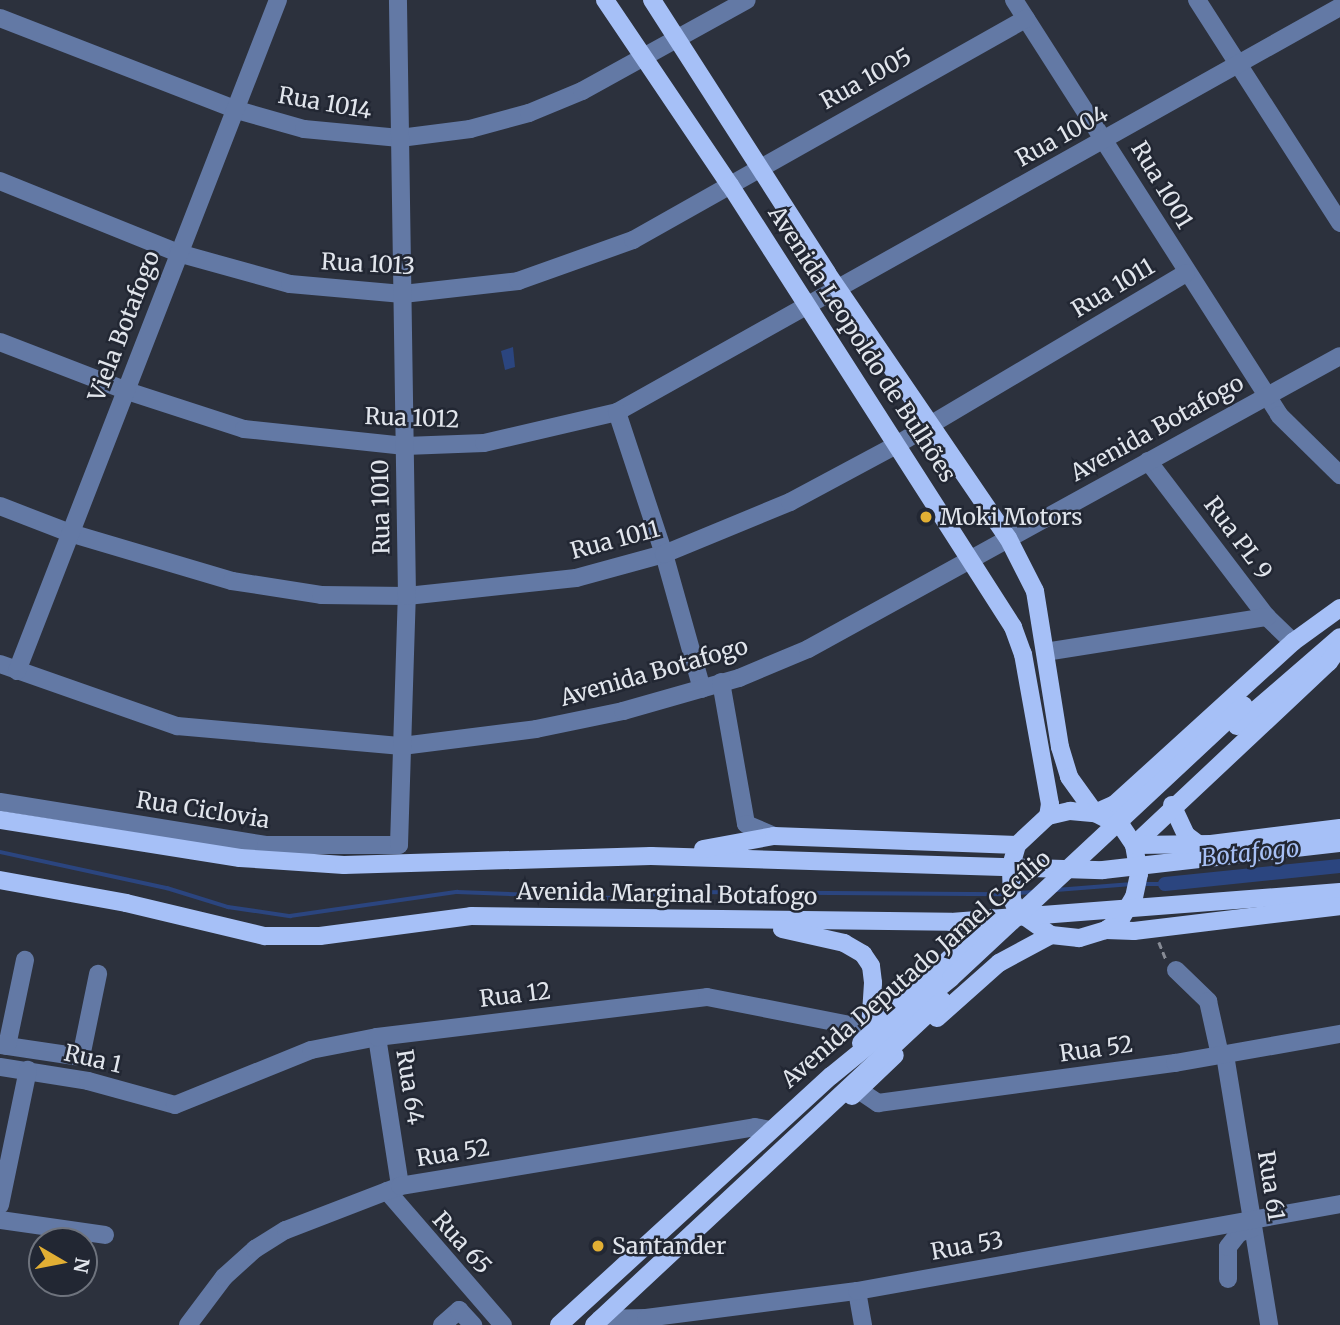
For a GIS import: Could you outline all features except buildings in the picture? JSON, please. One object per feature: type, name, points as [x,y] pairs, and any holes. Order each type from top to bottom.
[{"type":"main road","name":"Avenida Leopoldo de Bulhões","points":[[605,0],[730,185],[973,559],[1013,627],[1023,654],[1050,804],[1048,816]]},
{"type":"main road","name":"Avenida Leopoldo de Bulhões","points":[[652,0],[839,289],[1008,538],[1035,592],[1069,777],[1095,813]]},
{"type":"main road","name":"Avenida Deputado Jamel Cecílio","points":[[1095,813],[1115,804],[1293,642],[1335,612]]},
{"type":"main road","name":"Avenida Deputado Jamel Cecílio","points":[[597,1322],[828,1109],[1295,665],[1335,612]]},
{"type":"main road","name":"Avenida Deputado Jamel Cecílio","points":[[559,1325],[849,1060],[872,1035],[951,978],[1295,665],[1340,637]]},
{"type":"main road","points":[[1136,853],[1172,805],[1329,662],[1340,646]]},
{"type":"main road","points":[[1172,805],[1186,835],[1198,845]]},
{"type":"main road","points":[[1106,930],[1121,919],[1134,897],[1136,853],[1122,827],[1095,813],[1048,816],[1017,845],[1011,866],[1012,899],[1017,911],[1046,931],[1079,938],[1106,930],[1134,931],[1340,906]]},
{"type":"main road","name":"Avenida Marginal Botafogo","points":[[0,820],[240,859],[331,864],[651,856],[1104,870],[1340,843]]},
{"type":"main road","points":[[1136,853],[1340,828]]},
{"type":"main road","points":[[651,856],[774,836],[1017,845]]},
{"type":"main road","name":"Avenida Marginal Botafogo","points":[[0,880],[126,903],[265,936],[320,936],[471,916],[639,916],[748,922],[951,922],[1340,892]]},
{"type":"main road","points":[[872,1035],[1012,899]]},
{"type":"main road","points":[[748,922],[844,943],[863,954],[871,966],[873,983],[872,1035]]},
{"type":"main road","points":[[828,1109],[860,1091],[999,962],[1046,931]]},
{"type":"street","name":"Viela Botafogo","points":[[17,671],[278,0]]},
{"type":"street","name":"Rua 1010","points":[[398,0],[407,596],[399,845]]},
{"type":"street","name":"Rua 1014","points":[[0,18],[237,110],[304,128],[400,138],[470,129],[529,113],[582,91],[747,0]]},
{"type":"street","name":"Rua 1001","points":[[1014,0],[1106,140],[1186,273],[1269,394],[1279,415],[1340,475]]},
{"type":"street","points":[[1197,0],[1340,223]]},
{"type":"street","name":"Rua 1004","points":[[808,305],[1340,7]]},
{"type":"street","name":"Rua 1005","points":[[730,185],[759,166],[1026,19]]},
{"type":"street","name":"Rua 1013","points":[[0,181],[178,253],[290,284],[403,294],[518,281],[633,240],[730,185]]},
{"type":"street","name":"Rua 1011","points":[[0,506],[70,533],[232,581],[321,595],[407,596],[576,578],[664,554],[790,502],[898,444],[1186,273]]},
{"type":"street","name":"Rua 1012","points":[[0,342],[127,391],[244,429],[405,446],[484,443],[617,412],[808,305]]},
{"type":"street","name":"Avenida Botafogo","points":[[0,664],[177,726],[402,746],[536,729],[702,689],[808,649],[1340,356]]},
{"type":"street","points":[[617,412],[664,554],[702,689]]},
{"type":"street","name":"Rua PL 9","points":[[1148,461],[1267,617],[1293,642]]},
{"type":"street","points":[[1045,652],[1267,617]]},
{"type":"street","points":[[721,682],[746,824],[774,836]]},
{"type":"street","name":"Rua Ciclovia","points":[[0,802],[266,845],[399,845]]},
{"type":"street","points":[[25,960],[4,1045],[81,1057],[97,974]]},
{"type":"street","name":"Rua 61","points":[[1176,970],[1208,1001],[1223,1055],[1269,1325]]},
{"type":"street","name":"Rua 12","points":[[175,1105],[311,1050],[377,1037],[707,996],[872,1035]]},
{"type":"street","name":"Rua 52","points":[[860,1091],[878,1103],[1223,1055],[1340,1034]]},
{"type":"street","name":"Rua 64","points":[[377,1037],[394,1189]]},
{"type":"street","name":"Rua 1","points":[[0,1067],[88,1081],[175,1105]]},
{"type":"street","points":[[0,1205],[28,1070]]},
{"type":"street","name":"Rua 52","points":[[188,1325],[223,1278],[255,1249],[286,1230],[394,1189],[755,1128],[770,1130]]},
{"type":"street","name":"Rua 65","points":[[394,1189],[475,1295],[503,1325]]},
{"type":"street","name":"Rua 53","points":[[597,1322],[857,1291],[1253,1224],[1340,1204]]},
{"type":"street","points":[[0,1220],[105,1235]]},
{"type":"street","points":[[1228,1279],[1228,1247],[1239,1233],[1253,1224]]},
{"type":"street","points":[[857,1291],[863,1325]]},
{"type":"street","points":[[442,1325],[475,1295]]},
{"type":"street","points":[[459,1310],[473,1325]]},
{"type":"water","points":[[513,347],[515,367],[505,370],[501,351]]},
{"type":"waterway","points":[[0,852],[167,888],[228,907],[290,916],[457,892],[612,898],[680,892],[1006,894]]},
{"type":"waterway","name":"Botafogo","points":[[1165,884],[1340,866]]},
{"type":"waterway","points":[[1056,890],[1132,884]]},
{"type":"waterway","points":[[1143,884],[1165,884]]},
{"type":"waterway","points":[[1017,893],[1034,892]]},
{"type":"place","name":"Moki Motors","points":[[926,517]]},
{"type":"place","name":"Santander","points":[[598,1246]]}]
